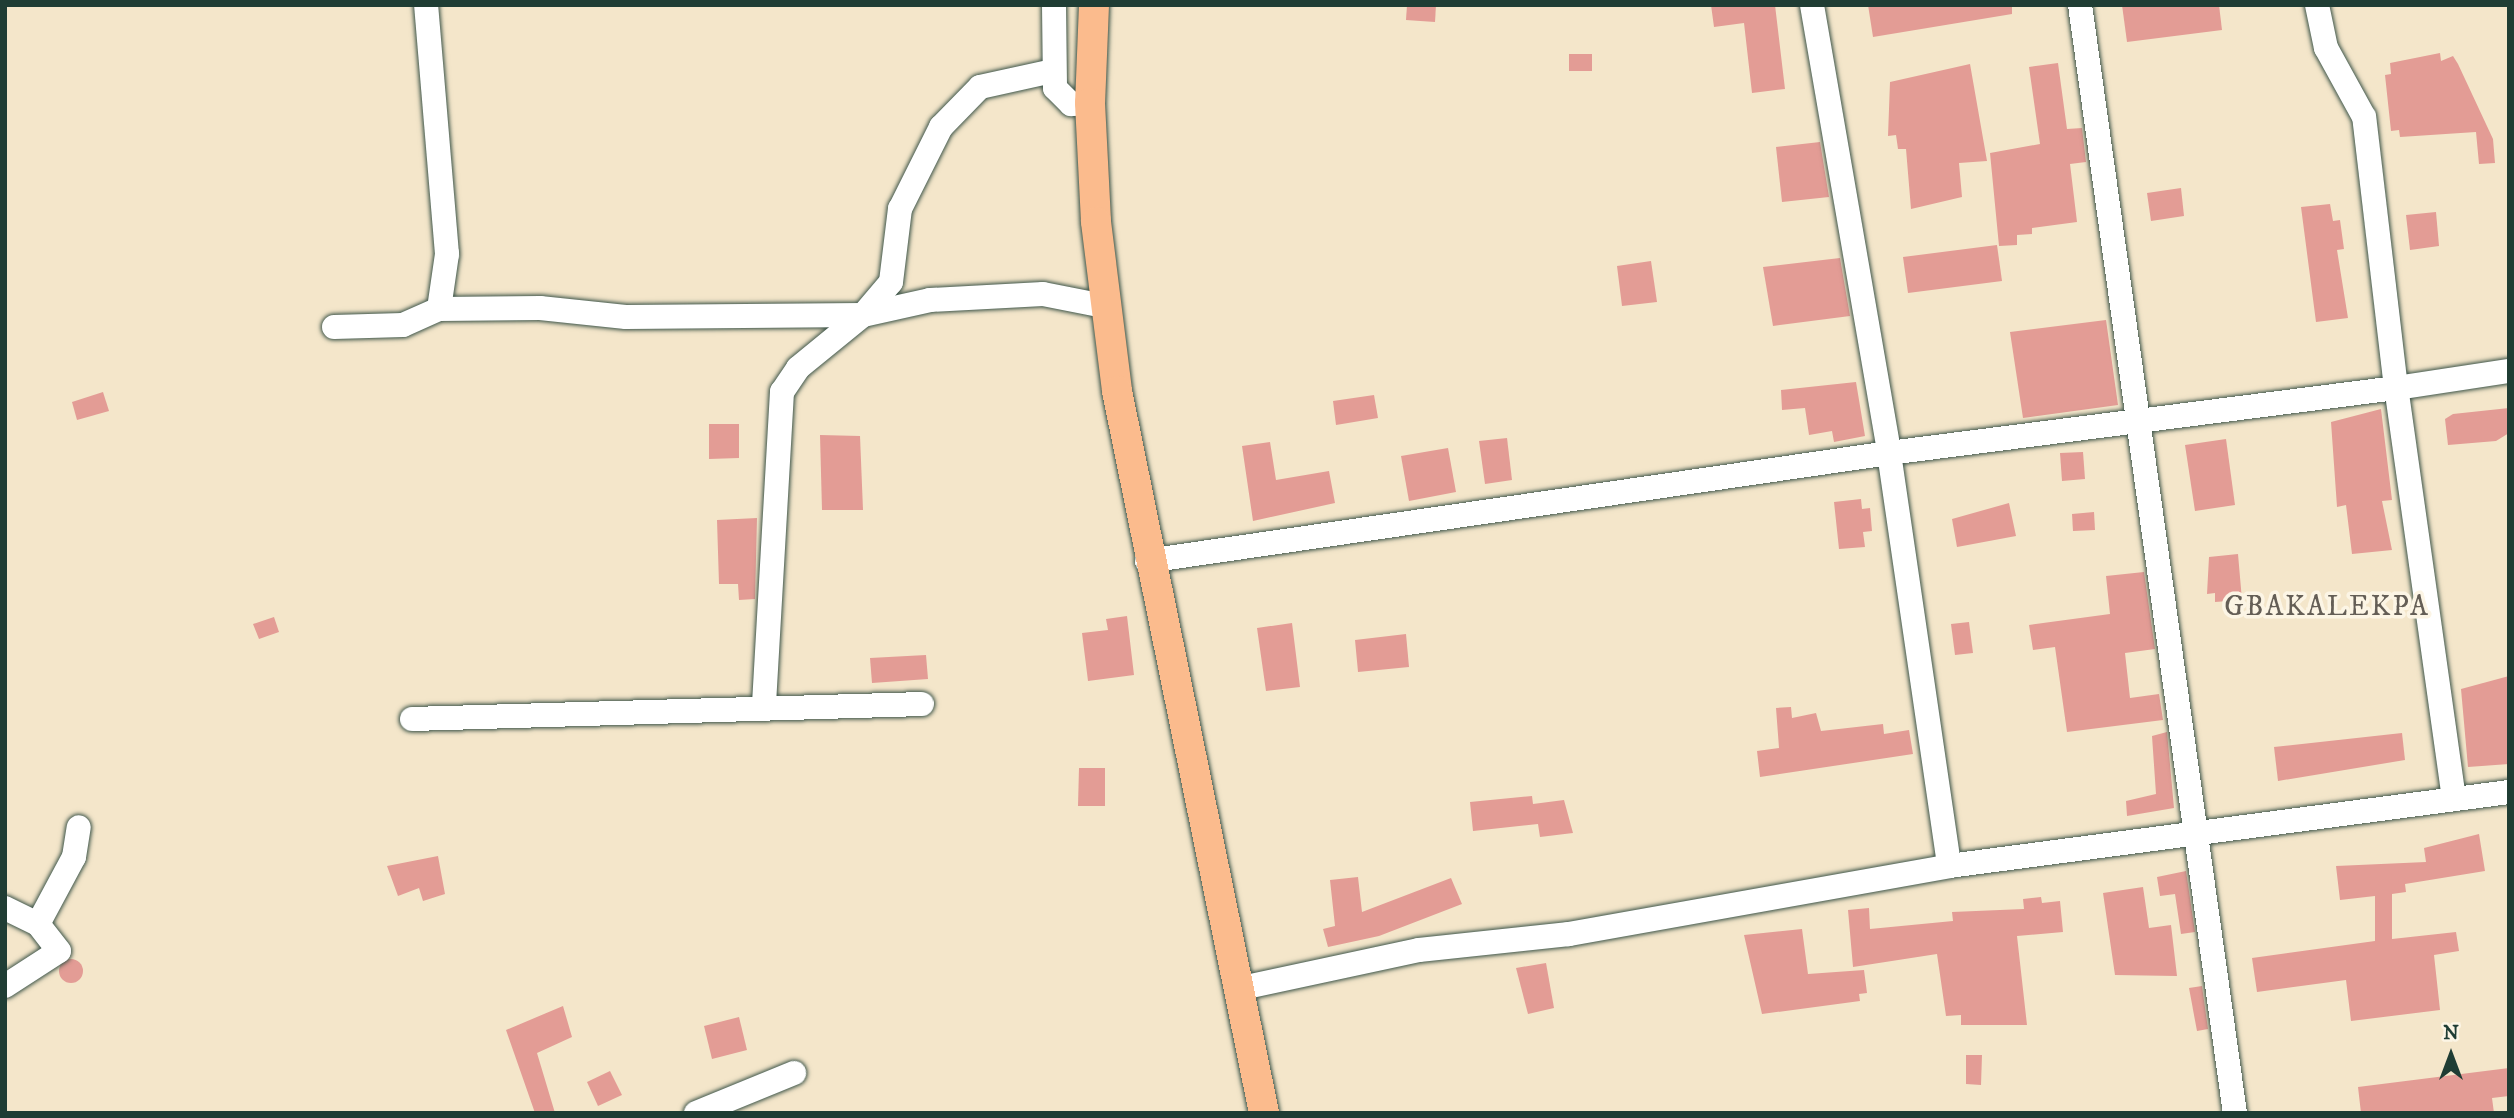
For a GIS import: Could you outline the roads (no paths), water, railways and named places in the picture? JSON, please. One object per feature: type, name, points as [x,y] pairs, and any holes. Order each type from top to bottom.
[{"type":"main road","points":[[1094,5],[1090,103],[1104,306],[1147,561],[1264,1113]]},
{"type":"street","points":[[426,5],[447,254],[439,309]]},
{"type":"street","points":[[1054,5],[1055,88],[1071,104],[1090,103]]},
{"type":"street","points":[[1812,5],[1889,453],[1949,866]]},
{"type":"street","points":[[2080,5],[2201,830],[2235,1113]]},
{"type":"street","points":[[2317,5],[2326,48],[2364,117],[2396,388],[2454,799]]},
{"type":"street","points":[[764,704],[782,393],[797,368],[863,315],[891,282],[900,209],[940,127],[980,87],[1053,71]]},
{"type":"street","points":[[334,327],[403,324],[439,309],[540,308],[626,317],[863,315],[930,300],[1043,294],[1104,306]]},
{"type":"street","points":[[1147,561],[1889,453],[2509,371]]},
{"type":"street","points":[[412,719],[764,704],[922,704]]},
{"type":"street","points":[[1237,989],[1419,950],[1569,933],[1949,866],[2201,830],[2509,792]]},
{"type":"street","points":[[38,924],[74,857],[79,827]]},
{"type":"street","points":[[5,908],[38,924],[58,951],[5,986]]},
{"type":"street","points":[[696,1113],[794,1073]]},
{"type":"district","name":"GBAKALEKPA","points":[[2327,607]]}]
